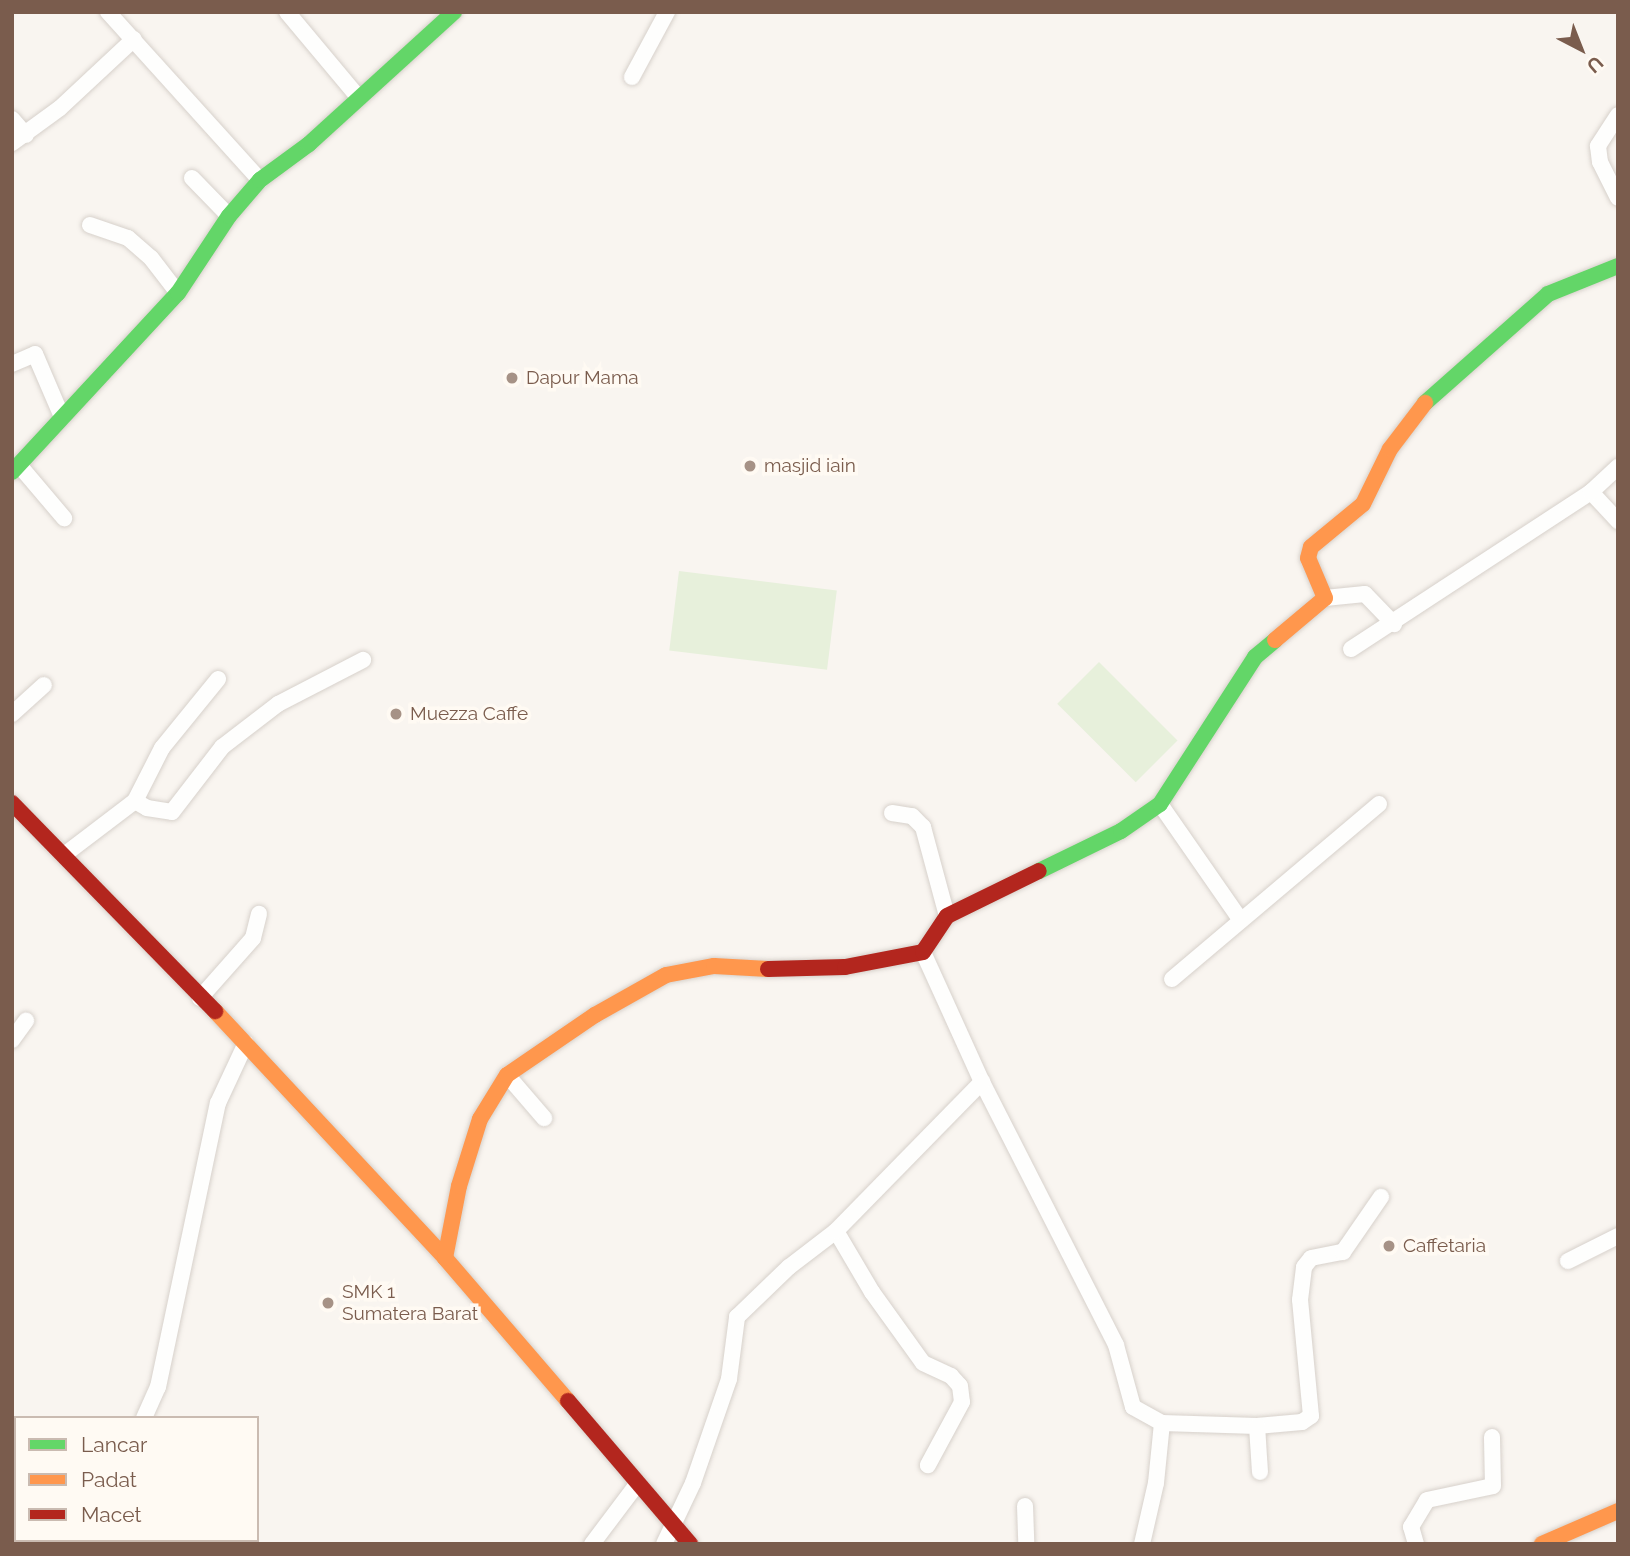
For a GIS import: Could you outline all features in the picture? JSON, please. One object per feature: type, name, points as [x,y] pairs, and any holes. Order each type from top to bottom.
[{"type":"street","points":[[108,12],[260,180]]},
{"type":"street","points":[[287,12],[359,98]]},
{"type":"street","points":[[64,518],[16,468],[178,293],[229,216],[260,180],[359,98],[454,12]]},
{"type":"street","points":[[632,77],[658,34],[667,12]]},
{"type":"street","points":[[12,119],[19,139],[134,40]]},
{"type":"street","points":[[1618,115],[1598,146],[1600,162],[1618,198]]},
{"type":"street","points":[[191,178],[229,216]]},
{"type":"street","points":[[90,225],[128,238],[151,258],[178,293]]},
{"type":"street","points":[[1325,598],[1308,558],[1311,547],[1363,504],[1380,477],[1390,449],[1418,409],[1548,294],[1618,266]]},
{"type":"street","points":[[12,364],[26,354],[35,354],[62,417]]},
{"type":"street","points":[[1350,649],[1394,624],[1467,569],[1591,492],[1618,467]]},
{"type":"street","points":[[1591,492],[1618,521]]},
{"type":"street","points":[[445,1258],[459,1186],[480,1119],[507,1075],[595,1015],[666,975],[714,965],[782,970],[845,967],[923,952],[947,916],[1121,831],[1160,804],[1255,657],[1325,598],[1365,594],[1394,624]]},
{"type":"street","points":[[135,801],[172,813],[222,747],[278,704],[363,660]]},
{"type":"street","points":[[64,855],[135,801],[162,748],[218,679]]},
{"type":"street","points":[[12,714],[44,685]]},
{"type":"street","points":[[12,803],[246,1043],[445,1258],[690,1544]]},
{"type":"street","points":[[1160,804],[1240,919]]},
{"type":"street","points":[[1172,979],[1379,804]]},
{"type":"street","points":[[892,813],[912,816],[923,827],[947,916]]},
{"type":"street","points":[[200,998],[253,938],[260,914]]},
{"type":"street","points":[[923,952],[982,1082],[1116,1345],[1133,1407],[1162,1423],[1257,1426],[1302,1422],[1311,1416],[1300,1300],[1304,1267],[1311,1258],[1343,1252],[1381,1197]]},
{"type":"street","points":[[12,1040],[26,1021]]},
{"type":"street","points":[[145,1416],[158,1387],[218,1103],[246,1043]]},
{"type":"street","points":[[507,1075],[544,1118]]},
{"type":"street","points":[[664,1544],[729,1379],[733,1324],[789,1268],[836,1231],[982,1082]]},
{"type":"street","points":[[836,1231],[872,1292],[923,1363],[951,1376],[960,1386],[962,1402],[929,1465]]},
{"type":"street","points":[[1568,1261],[1618,1236]]},
{"type":"street","points":[[1142,1544],[1156,1483],[1162,1423]]},
{"type":"street","points":[[1257,1426],[1261,1472]]},
{"type":"street","points":[[1416,1544],[1411,1527],[1427,1500],[1493,1486],[1492,1437]]},
{"type":"street","points":[[592,1544],[638,1483]]},
{"type":"street","points":[[1024,1506],[1026,1544]]},
{"type":"street","points":[[1542,1544],[1618,1511]]},
{"type":"green space","points":[[679,571],[837,590],[827,670],[669,650]]},
{"type":"green space","points":[[1099,662],[1177,740],[1136,782],[1057,704]]},
{"type":"traffic: fast","points":[[12,472],[178,293],[229,216],[260,180],[309,144],[454,12]]},
{"type":"traffic: fast","points":[[1425,403],[1548,294],[1618,266]]},
{"type":"traffic: fast","points":[[1039,871],[1121,831],[1160,804],[1255,657],[1275,640]]},
{"type":"traffic: slow","points":[[1275,640],[1325,598],[1308,558],[1311,547],[1363,504],[1390,449],[1425,403]]},
{"type":"traffic: slow","points":[[445,1258],[459,1186],[480,1119],[507,1075],[595,1015],[666,975],[714,966],[768,969]]},
{"type":"traffic: slow","points":[[215,1011],[445,1258],[568,1401]]},
{"type":"traffic: slow","points":[[1542,1544],[1618,1511]]},
{"type":"traffic: jam","points":[[12,803],[215,1011]]},
{"type":"traffic: jam","points":[[768,969],[845,967],[923,952],[947,916],[1039,871]]},
{"type":"traffic: jam","points":[[568,1401],[690,1544]]},
{"type":"place","name":"Dapur Mama","points":[[512,378]]},
{"type":"place","name":"masjid iain","points":[[750,466]]},
{"type":"place","name":"Muezza Caffe","points":[[396,714]]},
{"type":"place","name":"Caffetaria","points":[[1389,1246]]},
{"type":"place","name":"SMK 1 Sumatera Barat","points":[[328,1303]]}]
